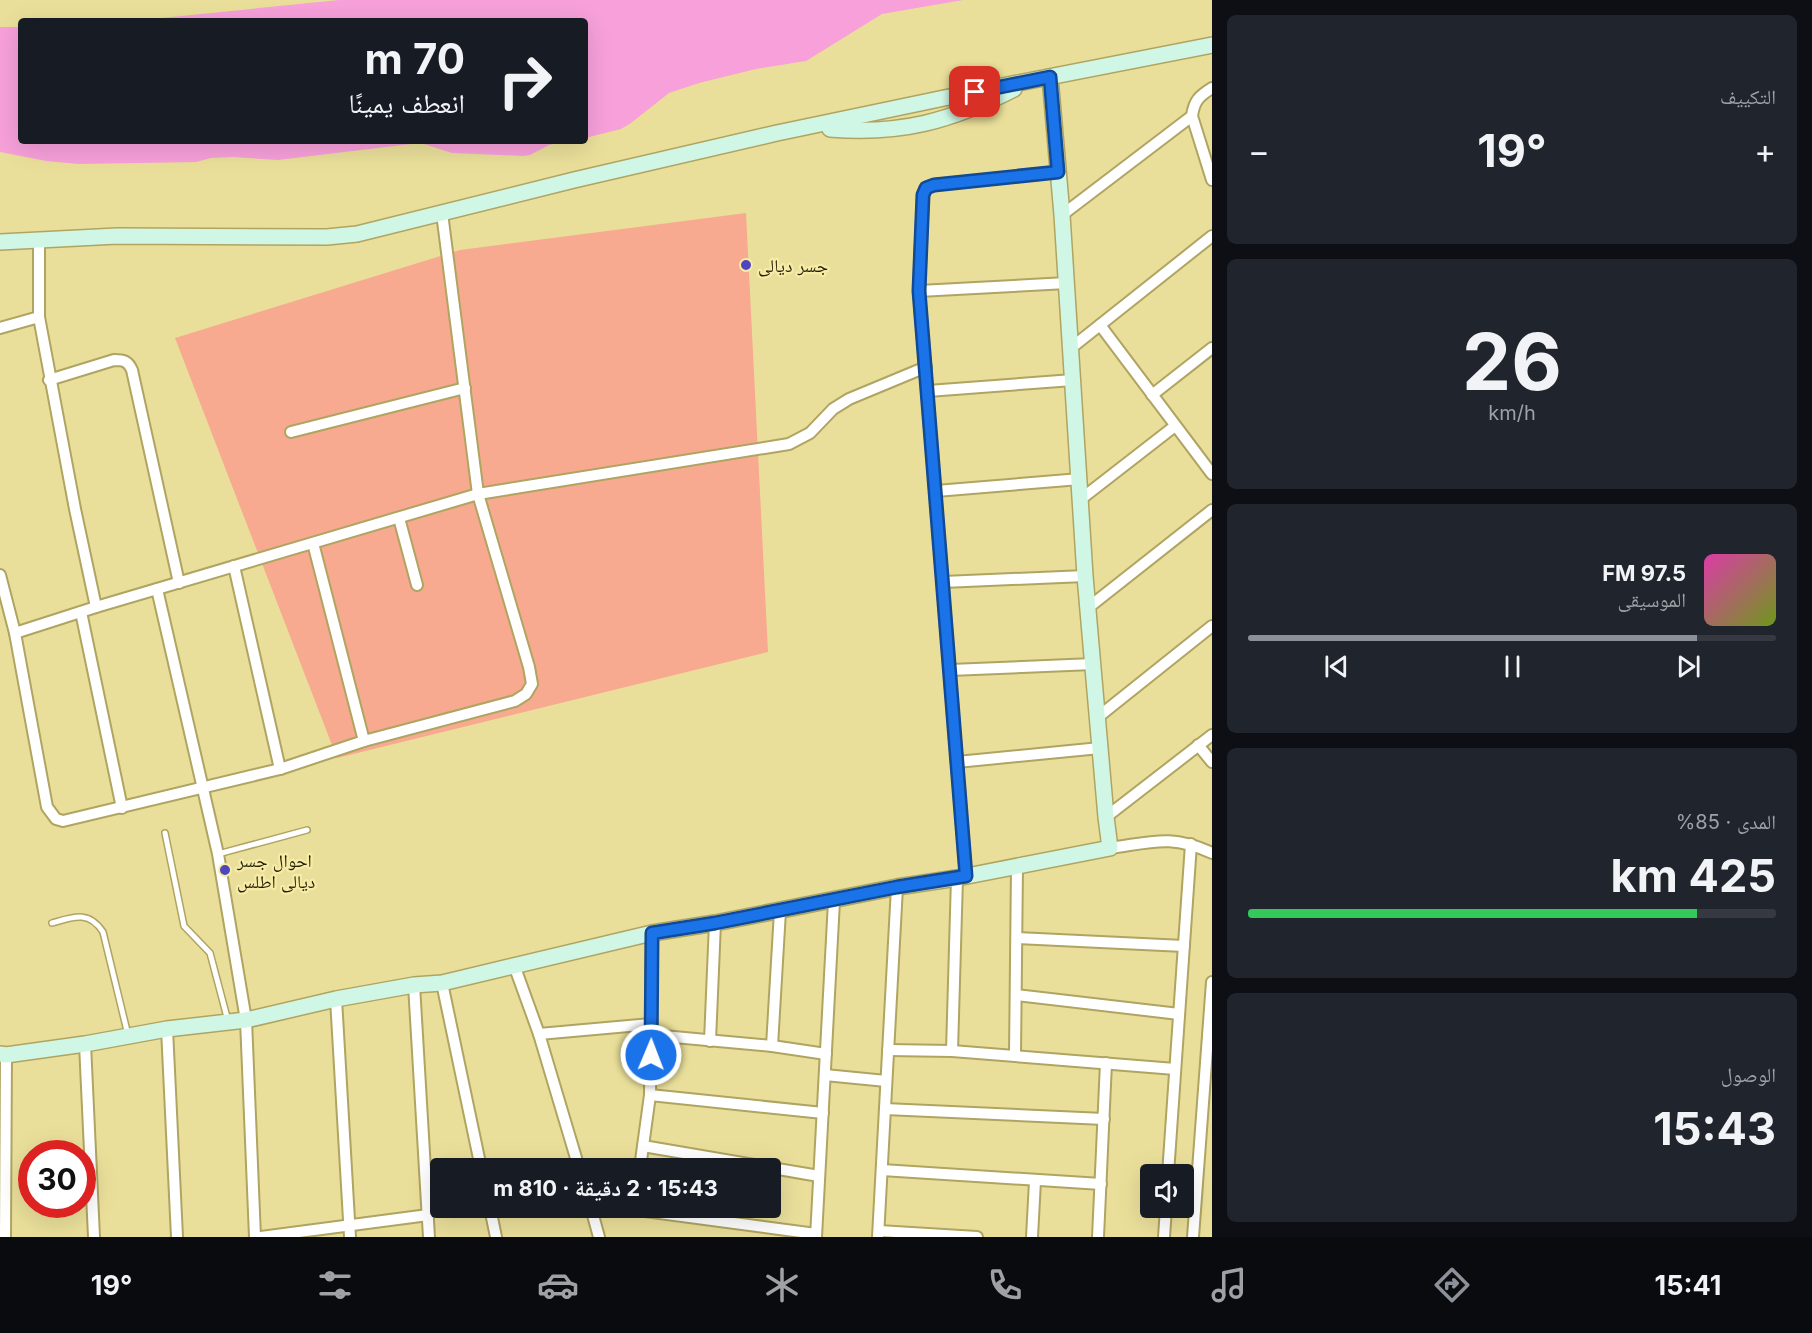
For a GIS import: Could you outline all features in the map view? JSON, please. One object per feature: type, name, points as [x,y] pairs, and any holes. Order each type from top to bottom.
[{"type":"street","points":[[0,242],[117,236],[342,236],[373,232],[574,180],[777,133],[1212,46]]},
{"type":"street","points":[[1050,77],[1067,282],[1086,576],[1110,848]]},
{"type":"street","points":[[1212,88],[1199,96],[1193,105],[1192,116],[1212,180]]},
{"type":"street","points":[[1062,215],[1192,116]]},
{"type":"street","points":[[952,1051],[962,877],[957,762],[919,291],[923,195],[926,188],[934,185],[1058,172]]},
{"type":"street","points":[[0,575],[15,633],[46,807],[56,819],[63,821],[280,769],[364,741],[516,701],[526,694],[532,684],[529,667],[478,494],[442,213]]},
{"type":"street","points":[[1071,348],[1211,239]]},
{"type":"street","points":[[39,240],[39,317],[96,607]]},
{"type":"street","points":[[919,291],[1067,282]]},
{"type":"street","points":[[0,328],[39,317]]},
{"type":"street","points":[[1100,325],[1175,426],[1211,470]]},
{"type":"street","points":[[1152,395],[1212,348]]},
{"type":"street","points":[[50,380],[114,360],[129,363],[179,583]]},
{"type":"street","points":[[15,633],[478,494],[789,444],[810,433],[833,409],[849,399],[926,367]]},
{"type":"street","points":[[928,391],[1073,380]]},
{"type":"street","points":[[291,432],[465,388]]},
{"type":"street","points":[[1081,500],[1175,426]]},
{"type":"street","points":[[936,491],[1080,479]]},
{"type":"street","points":[[1089,608],[1212,510]]},
{"type":"street","points":[[399,518],[417,585]]},
{"type":"street","points":[[313,543],[364,741]]},
{"type":"street","points":[[234,566],[280,769]]},
{"type":"street","points":[[943,582],[1086,576]]},
{"type":"street","points":[[158,589],[218,854],[246,1020],[255,1237]]},
{"type":"street","points":[[81,612],[122,808]]},
{"type":"street","points":[[1098,717],[1212,626]]},
{"type":"street","points":[[950,670],[1093,664]]},
{"type":"street","points":[[1106,817],[1212,735]]},
{"type":"street","points":[[1198,745],[1212,762]]},
{"type":"street","points":[[957,762],[1100,748]]},
{"type":"street","points":[[5,1237],[2,1209],[3,1055],[85,1044],[167,1029],[246,1020],[336,999],[414,985],[442,983],[652,933],[1110,848],[1168,840],[1191,844],[1212,853]]},
{"type":"street","points":[[1169,1164],[1191,844]]},
{"type":"street","points":[[1015,1055],[1017,866]]},
{"type":"street","points":[[897,887],[878,1234],[977,1237]]},
{"type":"street","points":[[702,1218],[816,1235],[834,900]]},
{"type":"street","points":[[772,1046],[780,911]]},
{"type":"street","points":[[710,1041],[715,923]]},
{"type":"street","points":[[641,1158],[650,1095],[652,933]]},
{"type":"street","points":[[1017,938],[1184,946]]},
{"type":"street","points":[[514,965],[539,1034],[576,1158]]},
{"type":"street","points":[[1193,1237],[1208,1097],[1212,982]]},
{"type":"street","points":[[442,983],[479,1158]]},
{"type":"street","points":[[414,985],[429,1237]]},
{"type":"street","points":[[1016,995],[1179,1014]]},
{"type":"street","points":[[336,999],[350,1231]]},
{"type":"street","points":[[167,1029],[177,1237]]},
{"type":"street","points":[[539,1034],[651,1030],[710,1041],[772,1046],[826,1054]]},
{"type":"street","points":[[85,1044],[94,1237]]},
{"type":"street","points":[[888,1050],[1015,1055],[1175,1069]]},
{"type":"street","points":[[1098,1237],[1106,1063]]},
{"type":"street","points":[[825,1075],[886,1081]]},
{"type":"street","points":[[650,1095],[823,1113]]},
{"type":"street","points":[[885,1109],[1104,1119]]},
{"type":"street","points":[[643,1146],[819,1176]]},
{"type":"street","points":[[882,1170],[1101,1184]]},
{"type":"street","points":[[1032,1237],[1035,1181]]},
{"type":"street","points":[[261,1237],[350,1231],[428,1215]]},
{"type":"street","points":[[492,1218],[496,1237]]},
{"type":"street","points":[[594,1218],[599,1237]]},
{"type":"street","points":[[1164,1237],[1165,1218]]},
{"type":"lane","points":[[218,854],[307,830]]},
{"type":"lane","points":[[165,833],[184,926],[210,953],[228,1022]]},
{"type":"lane","points":[[52,923],[77,916],[88,918],[98,924],[103,932],[128,1036]]},
{"type":"shaded area","points":[[339,0],[963,0],[882,14],[806,61],[756,69],[669,93],[621,129],[588,137],[588,18],[162,18]]},
{"type":"shaded area","points":[[0,27],[18,27],[18,144],[411,144],[278,160],[233,157],[211,158],[196,162],[79,164],[46,161],[0,152]]},
{"type":"shaded area","points":[[424,144],[554,144],[523,156],[452,153]]},
{"type":"shaded area","points":[[746,213],[768,652],[337,758],[175,338],[460,250]]},
{"type":"place","name":"جسر ديالى","points":[[746,265]]},
{"type":"place","name":"احوال جسر ديالى اطلس","points":[[225,870]]},
{"type":"route","points":[[651,1055],[652,933],[966,876],[919,291],[923,195],[926,188],[934,185],[1058,172],[1050,77],[975,92]]}]
